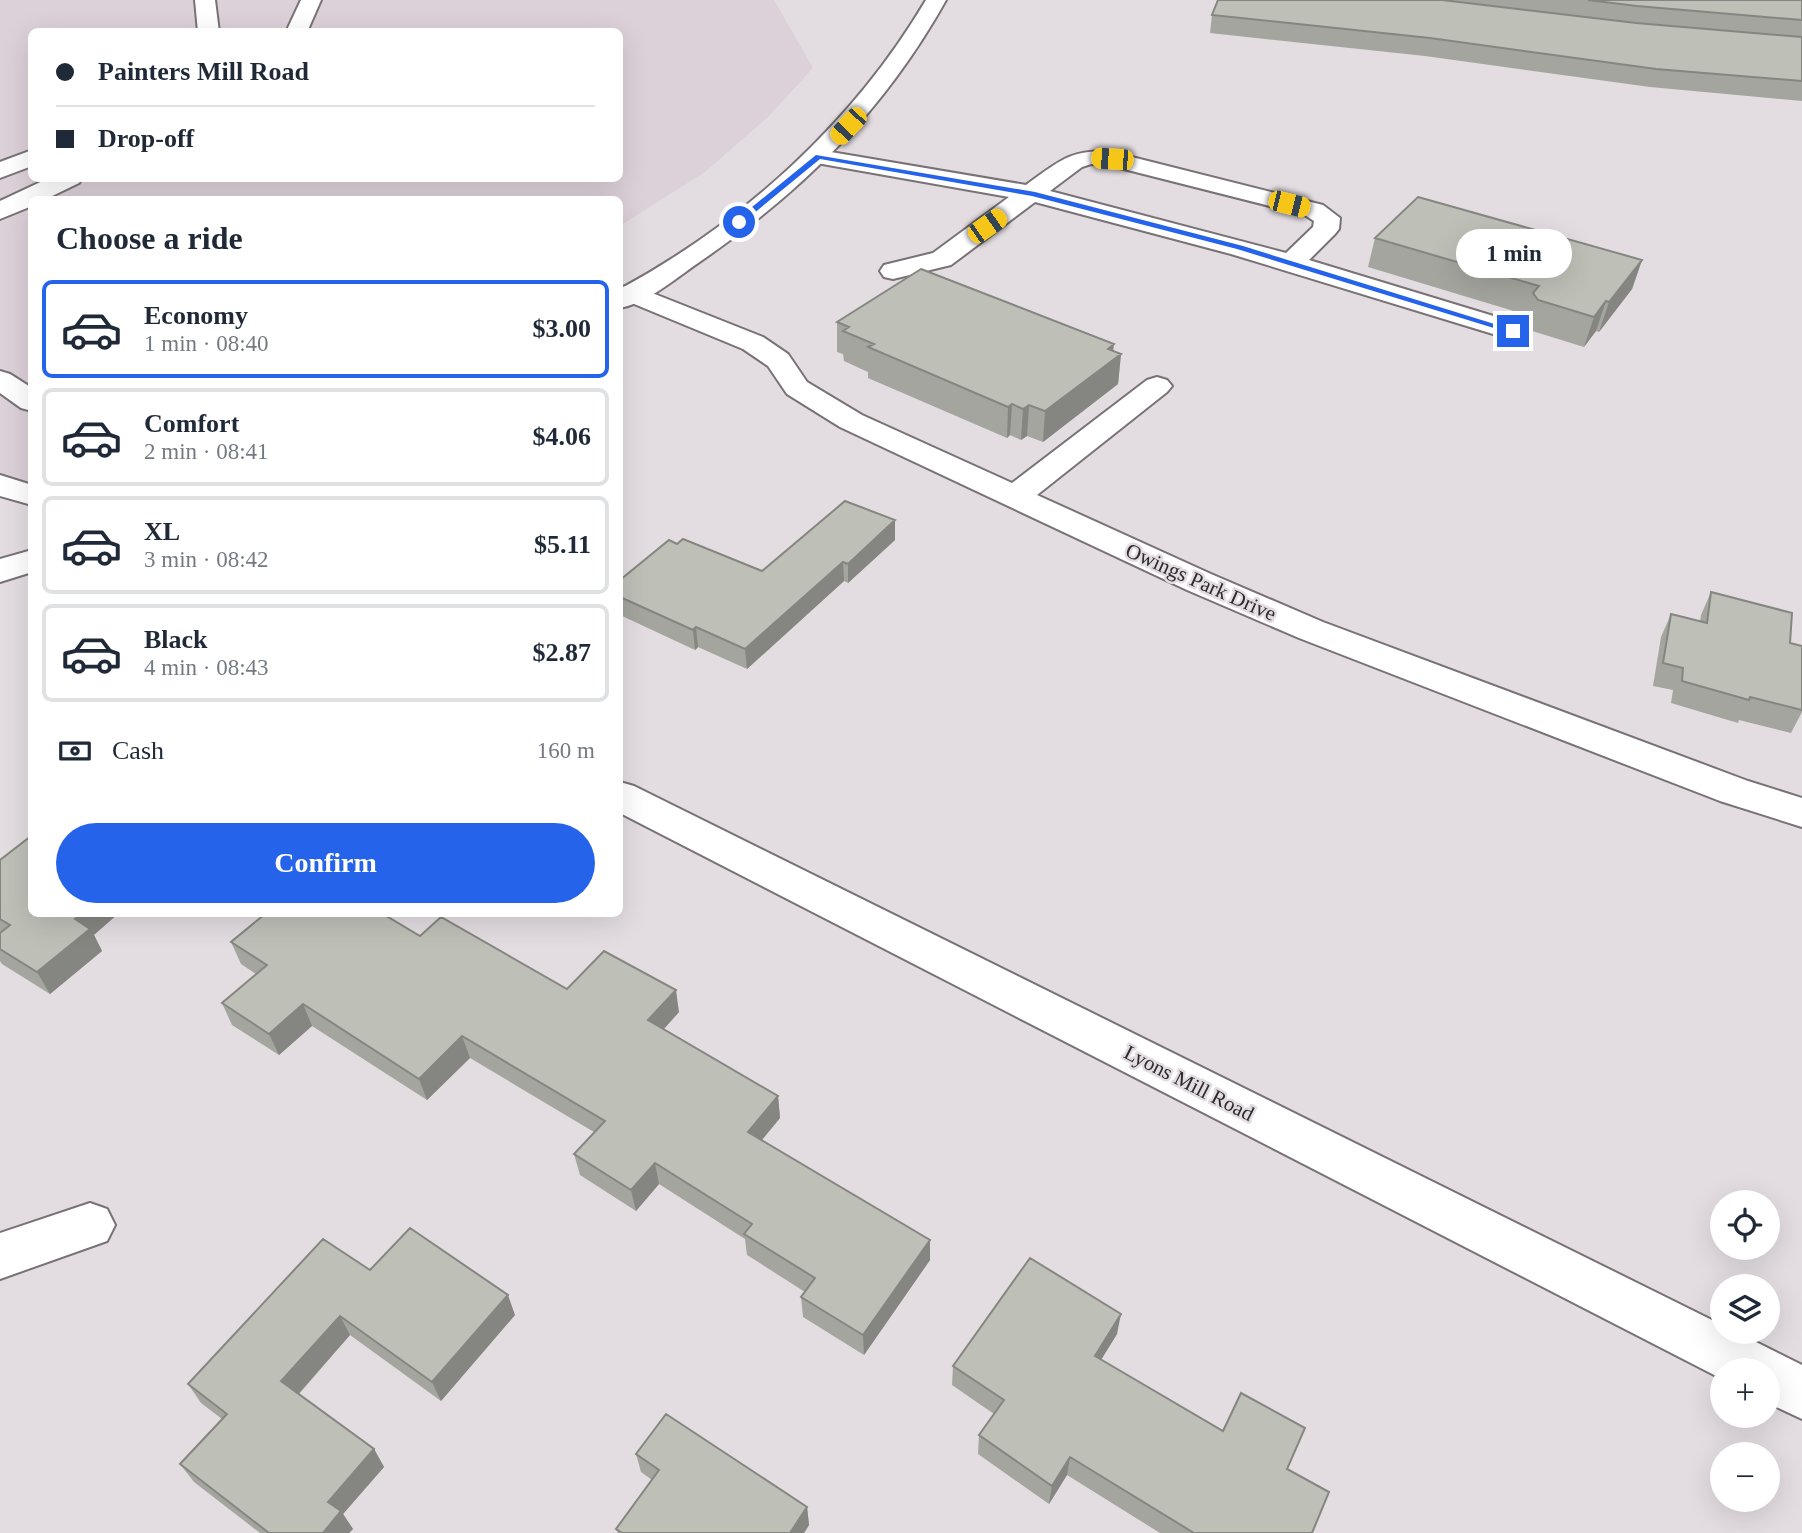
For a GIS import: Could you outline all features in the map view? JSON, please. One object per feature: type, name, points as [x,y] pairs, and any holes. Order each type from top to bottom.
[{"type":"main road","points":[[205,0],[208,28]]},
{"type":"main road","points":[[298,28],[311,0]]},
{"type":"main road","points":[[626,296],[705,247],[819,157],[863,110],[898,65],[936,0]]},
{"type":"main road","points":[[819,157],[1032,194],[1291,263],[1513,331]]},
{"type":"main road","points":[[893,271],[942,259],[1073,162],[1090,157],[1112,159],[1314,210],[1327,218],[1326,229],[1291,263]]},
{"type":"main road","points":[[0,172],[28,159]]},
{"type":"main road","points":[[32,196],[62,182]]},
{"type":"main road","points":[[0,211],[28,198]]},
{"type":"main road","name":"Owings Park Drive","points":[[626,296],[753,343],[778,360],[797,388],[851,421],[1199,582],[1311,630],[1734,791],[1802,813]]},
{"type":"main road","points":[[0,380],[28,398]]},
{"type":"main road","points":[[1015,496],[1157,387]]},
{"type":"main road","points":[[0,485],[28,495]]},
{"type":"main road","points":[[0,571],[28,561]]},
{"type":"main road","name":"Lyons Mill Road","points":[[623,798],[1734,1358]]},
{"type":"main road","points":[[0,1256],[90,1225]]},
{"type":"main road","points":[[1780,1381],[1802,1393]]},
{"type":"shaded area","points":[[0,0],[774,0],[813,68],[768,117],[705,172],[623,224],[623,196],[28,196],[28,484],[0,493]]},
{"type":"building","points":[[1218,0],[1442,0],[1636,23],[1802,37],[1802,81],[1656,69],[1430,38],[1212,15]]},
{"type":"building","points":[[1588,0],[1802,0],[1802,20],[1637,6]]},
{"type":"building","points":[[1418,197],[1642,260],[1594,317],[1538,300],[1533,293],[1539,286],[1375,238]]},
{"type":"building","points":[[921,269],[1114,344],[1108,349],[1121,354],[1045,411],[1029,405],[1023,409],[1012,404],[1008,407],[868,347],[874,344],[843,331],[849,327],[837,322]]},
{"type":"building","points":[[845,501],[895,520],[848,564],[843,562],[745,649],[696,627],[693,630],[623,598],[623,578],[669,540],[677,544],[683,539],[762,571]]},
{"type":"building","points":[[1711,592],[1792,613],[1790,643],[1802,646],[1802,710],[1750,697],[1749,700],[1682,681],[1683,668],[1663,663],[1671,614],[1707,623]]},
{"type":"building","points":[[28,838],[28,917],[77,917],[75,919],[90,929],[37,972],[0,949],[0,933],[10,925],[0,919],[0,860]]},
{"type":"building","points":[[261,917],[388,917],[420,936],[441,917],[567,989],[604,951],[676,990],[648,1020],[778,1096],[748,1132],[930,1240],[863,1335],[801,1297],[815,1278],[744,1234],[752,1224],[655,1163],[631,1190],[574,1154],[605,1121],[462,1036],[419,1079],[303,1004],[269,1034],[222,1003],[267,965],[231,942]]},
{"type":"building","points":[[410,1228],[508,1295],[432,1382],[340,1316],[281,1381],[374,1449],[328,1502],[341,1511],[323,1533],[269,1533],[180,1464],[227,1414],[188,1384],[323,1239],[370,1270]]},
{"type":"building","points":[[1030,1258],[1121,1314],[1095,1356],[1223,1431],[1241,1393],[1305,1428],[1287,1469],[1329,1492],[1312,1533],[1194,1533],[1070,1457],[1052,1486],[979,1435],[1004,1400],[953,1366]]},
{"type":"building","points":[[666,1414],[807,1507],[790,1533],[622,1533],[616,1529],[659,1470],[636,1454]]},
{"type":"route","points":[[739,222],[819,157],[1032,194],[1240,248],[1513,331]]}]
